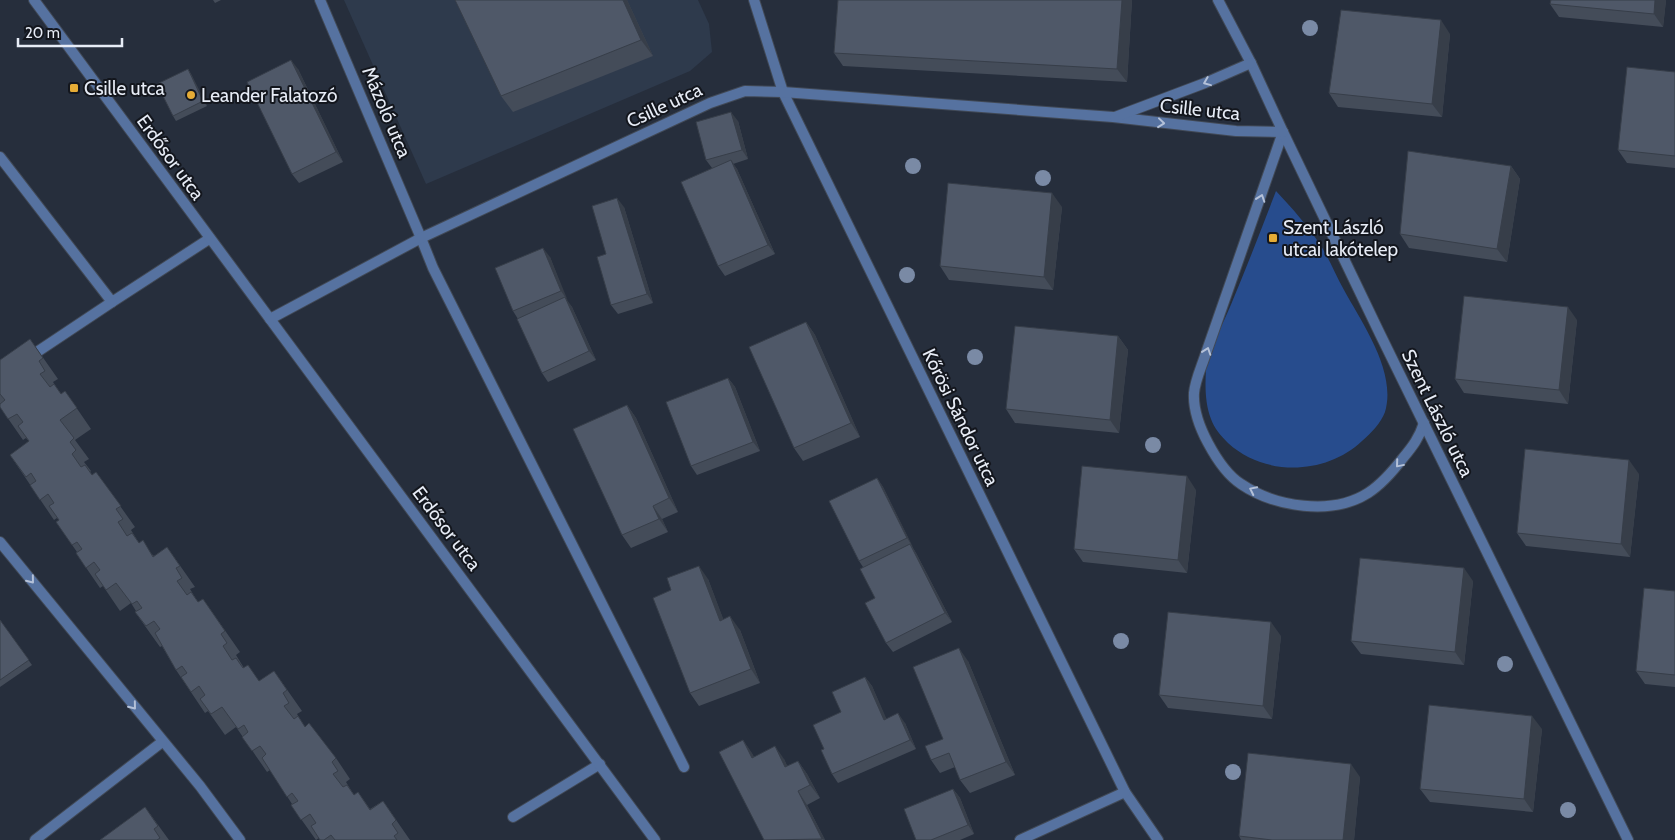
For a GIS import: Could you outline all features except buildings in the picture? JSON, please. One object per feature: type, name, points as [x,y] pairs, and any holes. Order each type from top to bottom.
[{"type":"street","name":"Erdősor utca","points":[[34,0],[655,840]]},
{"type":"street","name":"Mázoló utca","points":[[320,0],[421,238]]},
{"type":"street","name":"Kőrösi Sándor utca","points":[[754,0],[783,92],[1125,792],[1158,840]]},
{"type":"street","name":"Szent László utca","points":[[1218,0],[1252,63],[1283,132],[1628,840]]},
{"type":"street","name":"Csille utca","points":[[1113,117],[1177,94],[1252,63]]},
{"type":"street","name":"Csille utca","points":[[270,319],[421,238],[710,103],[745,91],[783,92],[1113,117],[1236,131],[1283,132]]},
{"type":"street","points":[[1283,132],[1194,392],[1198,422],[1212,452],[1241,484],[1272,499],[1295,504],[1329,506],[1366,494],[1381,483],[1419,437],[1424,423]]},
{"type":"street","points":[[0,157],[112,302]]},
{"type":"street","points":[[421,238],[433,268],[684,767]]},
{"type":"street","points":[[16,366],[209,239]]},
{"type":"street","points":[[0,542],[200,786],[240,840]]},
{"type":"street","points":[[35,840],[162,742]]},
{"type":"street","points":[[513,817],[600,764]]},
{"type":"street","points":[[1020,840],[1125,792]]},
{"type":"shaded area","points":[[344,0],[698,0],[709,24],[712,52],[690,71],[426,184]]},
{"type":"shaded area","points":[[1276,191],[1305,224],[1327,257],[1376,348],[1386,381],[1387,397],[1385,412],[1378,424],[1365,438],[1347,452],[1331,460],[1314,466],[1295,468],[1259,462],[1243,454],[1228,443],[1212,422],[1206,394],[1206,370],[1209,357]]},
{"type":"place","name":"Csille utca","points":[[74,88]]},
{"type":"place","name":"Leander Falatozó","points":[[191,95]]},
{"type":"place","name":"Szent László utcai lakótelep","points":[[1273,238]]}]
